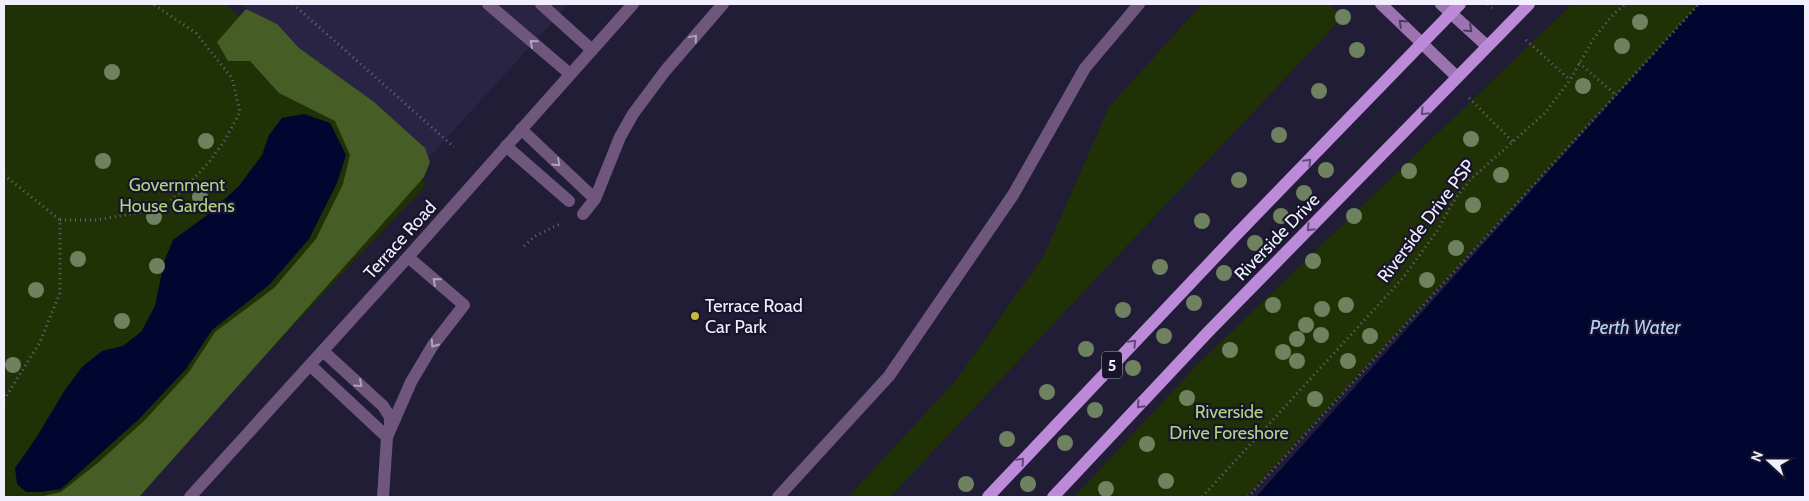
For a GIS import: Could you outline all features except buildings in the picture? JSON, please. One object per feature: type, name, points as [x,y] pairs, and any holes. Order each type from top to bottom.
[{"type":"main road","points":[[1381,4],[1422,43],[1455,79]]},
{"type":"main road","name":"Riverside Drive","points":[[1053,497],[1209,331],[1529,4]]},
{"type":"main road","points":[[1451,7],[1487,46]]},
{"type":"main road","name":"Riverside Drive","points":[[988,497],[1223,248],[1422,43],[1451,7]]},
{"type":"street","points":[[488,4],[570,74]]},
{"type":"street","points":[[541,4],[592,50]]},
{"type":"street","name":"Terrace Road","points":[[190,497],[408,257],[633,4]]},
{"type":"street","points":[[583,214],[595,199],[620,137],[633,114],[665,71],[723,4]]},
{"type":"street","points":[[778,497],[889,376],[1013,195],[1085,68],[1139,4]]},
{"type":"street","points":[[521,129],[595,199]]},
{"type":"street","points":[[506,146],[569,201]]},
{"type":"street","points":[[389,434],[411,382],[433,345],[464,305],[408,257]]},
{"type":"street","points":[[323,351],[383,406],[390,417],[383,497]]},
{"type":"street","points":[[310,365],[389,434]]},
{"type":"path","points":[[4,175],[60,220],[95,220],[161,208],[182,191],[210,161],[225,140],[240,112],[232,78],[196,33],[154,4]]},
{"type":"path","points":[[293,4],[454,147]]},
{"type":"path","points":[[1488,4],[1492,8]]},
{"type":"path","name":"Riverside Drive PSP","points":[[1202,497],[1403,278],[1428,244],[1453,202],[1470,180],[1545,113],[1570,80],[1594,38],[1611,17],[1625,4]]},
{"type":"path","points":[[1248,497],[1699,4]]},
{"type":"path","points":[[1525,39],[1570,80]]},
{"type":"path","points":[[1579,63],[1616,95]]},
{"type":"path","points":[[1455,79],[1513,142]]},
{"type":"path","points":[[4,400],[40,342],[60,293],[60,220]]},
{"type":"path","points":[[524,246],[534,236],[568,220]]},
{"type":"shaded area","points":[[242,4],[569,4],[420,167]]},
{"type":"green space","name":"Government House Gardens","points":[[4,4],[225,4],[427,184],[131,497],[4,497]]},
{"type":"green space","points":[[1202,4],[1330,4],[1342,18],[890,497],[848,497],[957,379],[1044,255],[1109,107]]},
{"type":"green space","name":"Riverside Drive Foreshore","points":[[1572,4],[1699,4],[1246,497],[1074,497],[1198,364]]},
{"type":"green space","points":[[246,9],[277,24],[299,48],[374,102],[425,148],[430,162],[424,177],[139,497],[39,497],[61,492],[99,462],[146,419],[189,372],[215,332],[274,288],[316,239],[343,184],[350,155],[335,121],[279,93],[250,61],[228,61],[217,42]]},
{"type":"water","name":"Perth Water","points":[[1699,4],[1805,4],[1805,497],[1256,497]]},
{"type":"water","points":[[304,114],[330,123],[346,155],[337,183],[309,239],[269,285],[212,330],[186,369],[139,419],[61,489],[26,492],[17,484],[15,468],[82,367],[102,351],[123,346],[141,332],[155,306],[164,262],[173,240],[206,216],[239,186],[262,155],[269,135],[282,118]]},
{"type":"place","name":"Terrace Road Car Park","points":[[695,316]]}]
